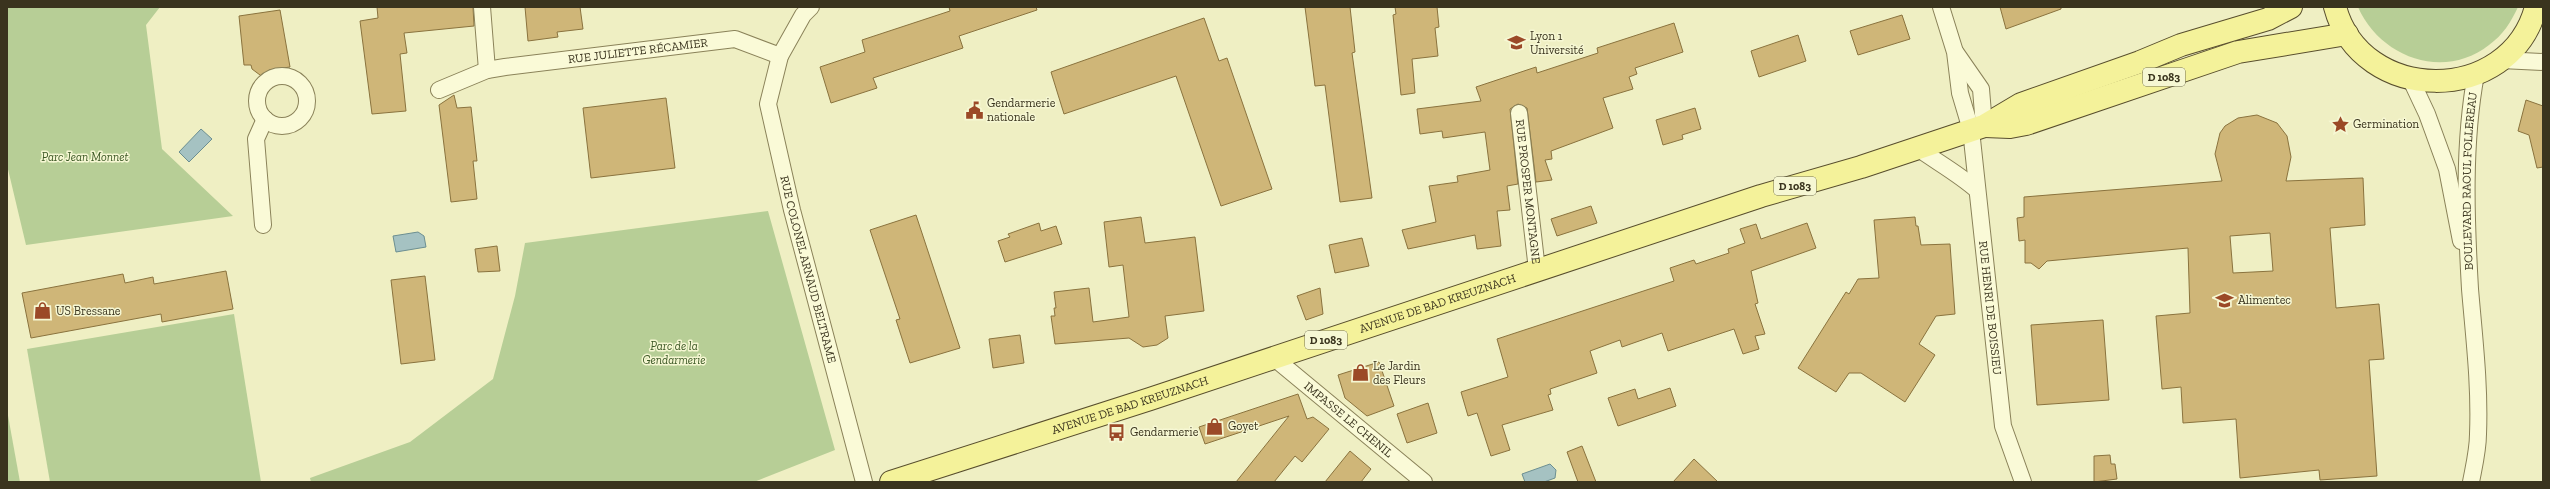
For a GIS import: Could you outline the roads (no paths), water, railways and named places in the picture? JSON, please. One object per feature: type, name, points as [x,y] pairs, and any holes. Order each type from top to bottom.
[{"type":"main road","name":"AVENUE DE BAD KREUZNACH","points":[[890,482],[1761,196],[1861,167],[1916,147],[1978,128],[2021,104],[2140,62],[2181,45],[2268,19],[2291,7]]},
{"type":"main road","points":[[2334,7],[2346,34],[2364,54],[2386,70],[2411,80],[2444,82],[2476,74],[2501,60],[2520,40],[2538,16]]},
{"type":"main road","name":"AVENUE DE BAD KREUZNACH","points":[[1978,128],[2010,127],[2026,124],[2238,52],[2346,34]]},
{"type":"street","points":[[482,7],[487,70]]},
{"type":"street","points":[[780,56],[803,15],[811,7]]},
{"type":"street","points":[[1941,7],[1955,52],[1960,93],[1978,128]]},
{"type":"street","name":"RUE JULIETTE RÉCAMIER","points":[[439,90],[487,70],[735,38],[780,56]]},
{"type":"street","points":[[1955,52],[1981,88],[1978,128]]},
{"type":"street","name":"RUE COLONEL ARNAUD BELTRAME","points":[[780,56],[768,104],[792,210],[864,482]]},
{"type":"street","points":[[2501,60],[2543,62]]},
{"type":"street","name":"BOULEVARD RAOUL FOLLEREAU","points":[[2470,289],[2468,181],[2470,107],[2476,74]]},
{"type":"street","name":"BOULEVARD RAOUL FOLLEREAU","points":[[2411,80],[2427,114],[2447,169],[2470,289],[2477,352],[2478,436],[2472,482]]},
{"type":"street","name":"RUE PROSPER MONTAGNE","points":[[1520,113],[1537,270]]},
{"type":"street","points":[[263,225],[256,139],[265,119]]},
{"type":"street","name":"RUE HENRI DE BOISSIEU","points":[[1978,128],[1977,190],[2002,426],[2023,482]]},
{"type":"street","points":[[1916,147],[1943,166],[1961,176],[1977,190]]},
{"type":"street","name":"IMPASSE LE CHENIL","points":[[1273,357],[1424,482]]},
{"type":"water","points":[[201,129],[212,139],[189,162],[179,152]]},
{"type":"water","points":[[418,232],[424,236],[426,247],[396,252],[393,236]]},
{"type":"water","points":[[1550,464],[1556,470],[1555,478],[1544,482],[1525,482],[1522,474]]},
{"type":"place","name":"Lyon 1 Université","points":[[1517,43]]},
{"type":"place","name":"Gendarmerie nationale","points":[[974,110]]},
{"type":"place","name":"Germination","points":[[2340,124]]},
{"type":"place","name":"Alimentec","points":[[2225,300]]},
{"type":"place","name":"US Bressane","points":[[43,311]]},
{"type":"place","name":"Le Jardin des Fleurs","points":[[1360,373]]},
{"type":"place","name":"Goyet","points":[[1215,426]]},
{"type":"place","name":"Gendarmerie","points":[[1117,432]]},
{"type":"park label","name":"Parc Jean Monnet","points":[[85,157]]},
{"type":"park label","name":"Parc de la Gendarmerie","points":[[674,353]]}]
